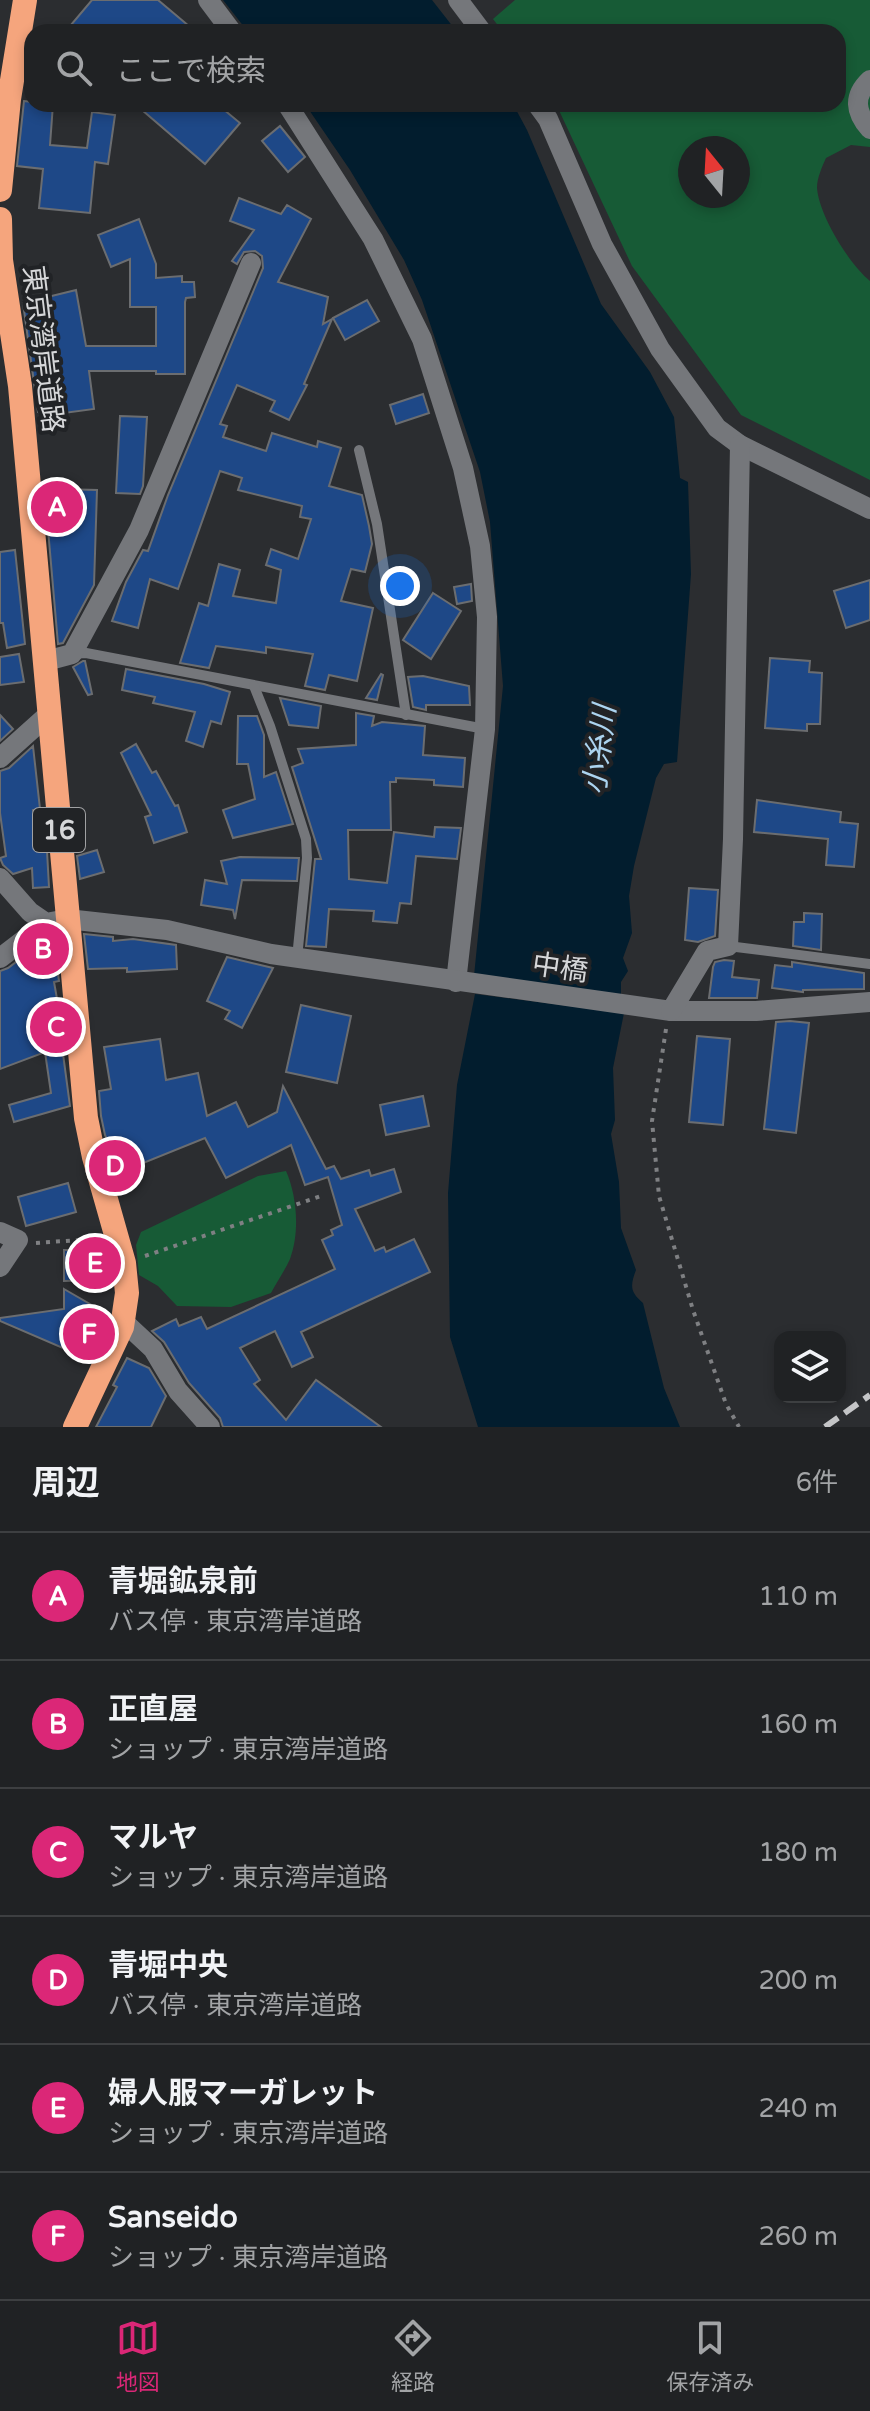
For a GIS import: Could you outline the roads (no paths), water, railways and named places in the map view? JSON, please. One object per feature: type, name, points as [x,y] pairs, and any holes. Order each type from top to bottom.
[{"type":"highway","points":[[0,190],[9,99],[25,0]]},
{"type":"highway","name":"東京湾岸道路","points":[[0,219],[6,325],[46,661],[56,921],[86,1118],[124,1263],[127,1293],[124,1322],[75,1427]]},
{"type":"street","points":[[208,0],[226,24]]},
{"type":"street","points":[[458,0],[476,24]]},
{"type":"street","points":[[870,80],[858,94],[857,104],[860,117],[870,129]]},
{"type":"street","points":[[292,112],[373,239],[422,339],[463,468],[480,546],[487,617],[485,729],[459,982]]},
{"type":"street","points":[[543,112],[602,244],[660,349],[717,428],[740,445],[870,509]]},
{"type":"street","points":[[46,661],[72,654],[139,530],[251,263]]},
{"type":"street","points":[[661,1010],[707,951],[728,946],[733,839],[740,445]]},
{"type":"street","points":[[0,758],[49,714]]},
{"type":"street","points":[[0,878],[30,912],[56,921]]},
{"type":"street","points":[[0,958],[56,921]]},
{"type":"street","name":"中橋","points":[[56,921],[167,930],[297,958],[661,1010],[756,1011],[870,1002]]},
{"type":"street","points":[[0,1267],[9,1236]]},
{"type":"street","points":[[124,1322],[153,1349],[178,1391],[210,1427]]},
{"type":"lane","points":[[359,450],[377,524],[406,715]]},
{"type":"lane","points":[[72,654],[86,653],[485,729]]},
{"type":"lane","points":[[254,686],[306,839],[307,858],[297,958]]},
{"type":"lane","points":[[728,946],[870,964]]},
{"type":"water","points":[[223,0],[432,0],[451,24],[242,24]]},
{"type":"water","name":"小糸川","points":[[310,112],[517,112],[601,304],[650,372],[674,417],[680,478],[688,482],[691,574],[677,762],[664,764],[656,778],[634,866],[629,896],[632,933],[623,958],[628,971],[621,982],[621,997],[474,976],[503,686],[490,522],[480,472],[422,300],[404,260],[350,170]]},
{"type":"water","points":[[475,994],[624,1013],[613,1068],[615,1120],[611,1134],[619,1182],[621,1228],[636,1270],[632,1288],[643,1303],[664,1388],[680,1427],[478,1427],[450,1337],[448,1193],[457,1085]]},
{"type":"railway","points":[[825,1427],[870,1395]]},
{"type":"place","name":"青堀鉱泉前","points":[[57,507]]},
{"type":"place","name":"正直屋","points":[[43,949]]},
{"type":"place","name":"マルヤ","points":[[56,1027]]},
{"type":"place","name":"青堀中央","points":[[115,1166]]},
{"type":"place","name":"婦人服マーガレット","points":[[95,1263]]},
{"type":"place","name":"Sanseido","points":[[89,1334]]}]
